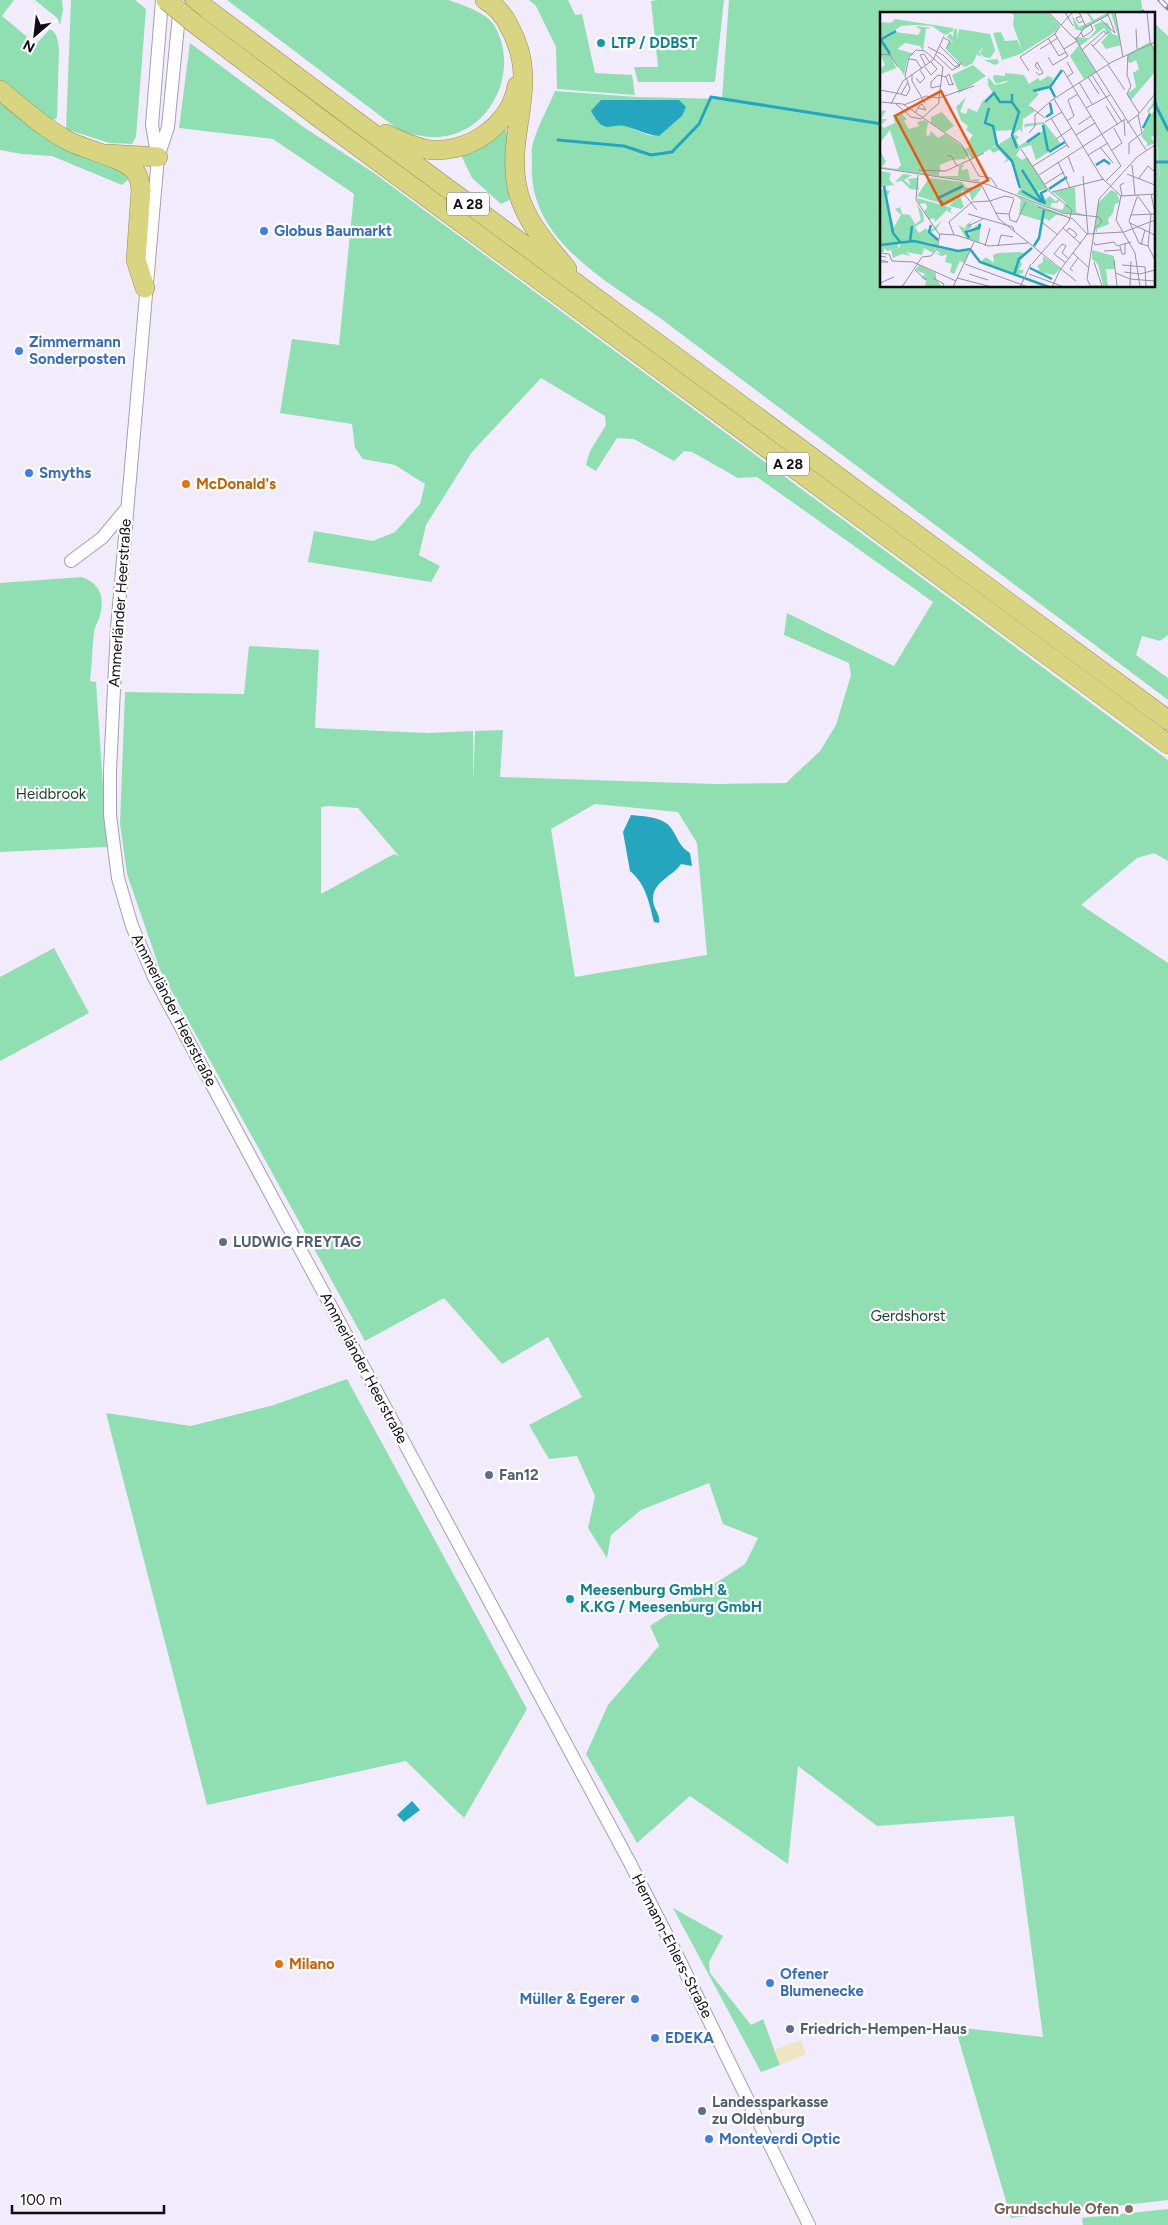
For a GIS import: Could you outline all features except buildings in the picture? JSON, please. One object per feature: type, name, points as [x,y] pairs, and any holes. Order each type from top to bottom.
[{"type":"highway","name":"A 28","points":[[164,0],[322,120],[1168,744]]},
{"type":"highway","name":"A 28","points":[[190,0],[1168,720]]},
{"type":"highway","points":[[485,0],[506,20],[516,39],[521,55],[524,80],[514,164],[519,197],[525,212],[540,237],[588,292]]},
{"type":"highway","points":[[348,116],[404,143],[427,149],[448,149],[466,146],[484,136],[499,123],[510,106],[516,90],[521,55]]},
{"type":"highway","points":[[0,90],[55,134],[130,168],[139,179],[141,189],[136,260],[145,288]]},
{"type":"highway","points":[[100,153],[158,157]]},
{"type":"street","name":"Ammerländer Heerstraße","points":[[158,157],[152,124],[164,0]]},
{"type":"street","name":"Ammerländer Heerstraße","points":[[190,0],[168,127],[158,157],[145,288],[114,667],[110,798],[116,863],[132,926],[154,977],[568,1750]]},
{"type":"street","points":[[71,561],[102,538],[127,508]]},
{"type":"street","name":"Hermann-Ehlers-Straße","points":[[568,1750],[675,1951],[809,2225]]},
{"type":"green space","points":[[0,0],[14,0],[2,16],[36,44],[50,29],[56,35],[59,49],[57,118],[51,121],[0,82]]},
{"type":"green space","points":[[35,0],[62,0],[63,10],[60,25],[57,18]]},
{"type":"green space","points":[[71,0],[135,0],[146,9],[136,137],[132,144],[109,143],[66,129]]},
{"type":"green space","points":[[227,0],[448,0],[480,13],[494,25],[502,43],[504,61],[502,79],[496,97],[486,112],[473,125],[457,133],[438,137],[403,133]]},
{"type":"green space","points":[[529,0],[568,0],[575,15],[582,14],[595,73],[632,75],[635,95],[557,89],[556,47],[536,6]]},
{"type":"green space","points":[[724,0],[715,82],[638,82],[634,67],[658,67],[651,1]]},
{"type":"green space","points":[[729,0],[1141,0],[1143,12],[880,12],[880,288],[1156,288],[1156,143],[1161,187],[1156,135],[1156,25],[1168,36],[1168,635],[1160,641],[1142,636],[1136,655],[1168,678],[1168,700],[660,318],[594,272],[574,255],[556,235],[542,214],[534,189],[532,152],[532,145],[555,91],[637,97],[722,99]],"holes":[[[682,116],[659,136],[648,135],[626,126]]]},
{"type":"green space","name":"Gerdshorst","points":[[190,43],[302,126],[374,173],[1168,760],[1168,861],[1154,853],[1137,858],[1081,905],[1168,963],[1168,2200],[1011,2218],[955,2027],[1043,2037],[1014,1816],[877,1826],[798,1766],[788,1864],[690,1796],[637,1843],[586,1754],[608,1705],[659,1646],[650,1626],[745,1564],[758,1538],[723,1524],[709,1483],[641,1510],[611,1535],[607,1558],[588,1528],[595,1496],[577,1456],[549,1459],[529,1425],[582,1397],[548,1337],[502,1364],[444,1298],[365,1341],[160,970],[127,874],[120,824],[125,692],[244,694],[249,646],[319,650],[315,728],[428,733],[473,731],[473,783],[475,731],[503,730],[500,777],[715,784],[786,783],[820,751],[836,725],[851,675],[849,663],[784,635],[787,613],[894,666],[933,602],[757,477],[738,478],[692,452],[684,451],[674,461],[634,439],[617,438],[596,471],[586,465],[590,451],[606,425],[605,416],[541,378],[472,452],[426,525],[419,555],[440,566],[431,582],[308,562],[314,531],[373,541],[395,532],[420,504],[425,484],[395,465],[363,459],[355,448],[352,424],[280,413],[292,339],[339,345],[354,194],[273,139],[179,128]],"holes":[[[595,804],[678,812],[697,843],[707,955],[575,977],[551,829]],[[321,807],[358,808],[399,856],[394,854],[321,894]]]},
{"type":"green space","points":[[0,100],[116,165],[131,177],[122,185],[52,156],[0,150]]},
{"type":"green space","points":[[502,128],[509,133],[511,199],[501,204],[472,178],[460,153]]},
{"type":"green space","name":"Heidbrook","points":[[82,577],[97,587],[102,602],[94,631],[90,681],[96,682],[107,847],[0,852],[0,583]]},
{"type":"green space","points":[[54,948],[89,1013],[0,1061],[0,977]]},
{"type":"green space","points":[[347,1379],[527,1709],[464,1818],[406,1761],[207,1805],[106,1413],[191,1426],[274,1405]]},
{"type":"green space","points":[[673,1908],[723,1936],[709,1962],[710,1973],[751,2025],[763,2019],[780,2065],[761,2072]]},
{"type":"green space","points":[[1168,2209],[1168,2225],[1083,2225],[1082,2218]]},
{"type":"sand","points":[[801,2040],[806,2054],[780,2065],[774,2050]]},
{"type":"water","points":[[601,100],[679,100],[686,107],[682,116],[659,136],[632,128],[622,126],[608,127],[601,124],[591,111]]},
{"type":"water","points":[[631,815],[653,818],[668,824],[679,842],[690,853],[692,866],[681,864],[656,889],[653,900],[659,917],[659,923],[654,922],[643,888],[630,871],[623,832]]},
{"type":"water","points":[[412,1801],[420,1810],[404,1822],[397,1815]]},
{"type":"waterway","points":[[558,140],[624,146],[651,155],[672,152],[699,124],[711,97],[880,124]]},
{"type":"waterway","points":[[1156,106],[1168,130]]},
{"type":"waterway","points":[[1156,162],[1168,162]]},
{"type":"railway","points":[[1160,0],[1168,8]]},
{"type":"place","name":"LTP / DDBST","points":[[601,43]]},
{"type":"place","name":"Globus Baumarkt","points":[[264,231]]},
{"type":"place","name":"Zimmermann Sonderposten","points":[[19,351]]},
{"type":"place","name":"Smyths","points":[[29,473]]},
{"type":"place","name":"McDonald's","points":[[186,484]]},
{"type":"place","name":"LUDWIG FREYTAG","points":[[223,1242]]},
{"type":"place","name":"Fan12","points":[[489,1475]]},
{"type":"place","name":"Meesenburg GmbH & K.KG / Meesenburg GmbH","points":[[570,1599]]},
{"type":"place","name":"Milano","points":[[279,1964]]},
{"type":"place","name":"Ofener Blumenecke","points":[[770,1983]]},
{"type":"place","name":"Müller & Egerer","points":[[635,1999]]},
{"type":"place","name":"Friedrich-Hempen-Haus","points":[[790,2029]]},
{"type":"place","name":"EDEKA","points":[[655,2038]]},
{"type":"place","name":"Landessparkasse zu Oldenburg","points":[[702,2111]]},
{"type":"place","name":"Monteverdi Optic","points":[[709,2139]]},
{"type":"place","name":"Grundschule Ofen","points":[[1129,2209]]}]
